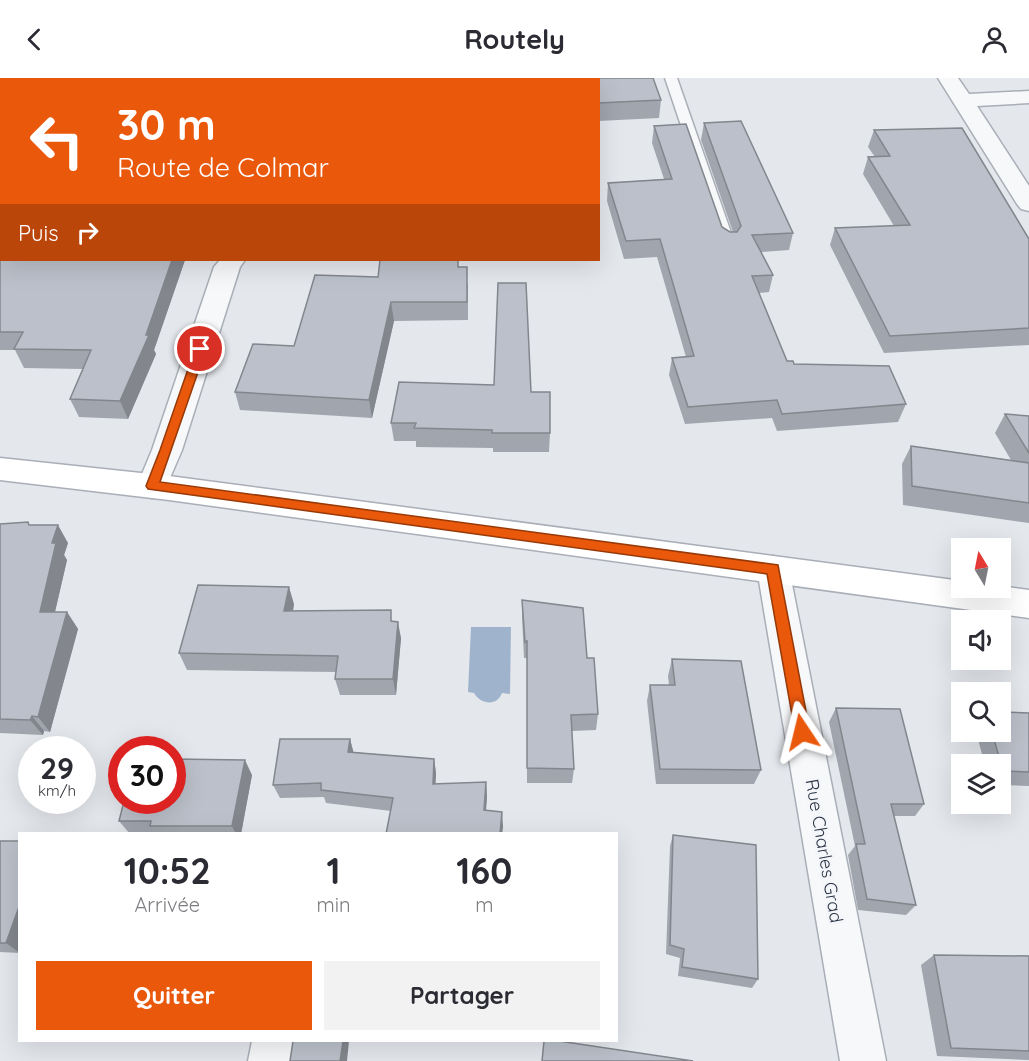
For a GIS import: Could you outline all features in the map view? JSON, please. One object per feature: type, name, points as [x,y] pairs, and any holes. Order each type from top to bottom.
[{"type":"main road","points":[[0,469],[152,486],[1029,604]]},
{"type":"street","points":[[948,78],[1029,204]]},
{"type":"street","points":[[962,100],[1029,97]]},
{"type":"street","points":[[152,486],[227,267],[231,261]]},
{"type":"street","name":"Rue Charles Grad","points":[[773,569],[862,1061]]},
{"type":"street","points":[[271,1061],[274,1042]]},
{"type":"lane","points":[[671,78],[728,244]]},
{"type":"water","points":[[471,627],[511,627],[510,694],[502,693],[493,702],[484,702],[474,693],[468,692]]},
{"type":"building","points":[[600,78],[653,78],[661,100],[600,103]]},
{"type":"building","points":[[741,121],[793,233],[752,235],[773,275],[752,276],[787,361],[793,361],[794,364],[889,366],[906,404],[782,414],[777,400],[688,407],[672,358],[694,356],[660,239],[626,241],[608,183],[672,179],[654,126],[686,124],[722,227],[730,232],[737,232],[741,226],[704,123]]},
{"type":"building","points":[[962,128],[1029,239],[1029,328],[890,336],[835,228],[910,225],[868,157],[890,156],[874,130]]},
{"type":"building","points":[[0,261],[172,261],[146,335],[149,335],[120,401],[70,399],[91,350],[14,349],[23,332],[0,332]]},
{"type":"building","points":[[380,261],[458,261],[458,267],[467,267],[467,302],[391,302],[369,400],[235,392],[253,344],[294,346],[315,275],[378,277]]},
{"type":"building","points":[[498,283],[526,283],[531,392],[550,392],[550,433],[492,433],[492,430],[414,428],[416,423],[391,423],[399,382],[494,385]]},
{"type":"building","points":[[1005,414],[1029,416],[1029,453]]},
{"type":"building","points":[[911,446],[1029,463],[1029,503],[912,486]]},
{"type":"building","points":[[28,522],[29,525],[58,525],[52,543],[56,543],[40,612],[67,612],[38,717],[32,716],[30,720],[0,719],[0,524]]},
{"type":"building","points":[[198,585],[289,587],[284,611],[391,610],[391,621],[398,622],[393,679],[335,679],[338,656],[179,653]]},
{"type":"building","points":[[522,600],[583,608],[587,658],[594,658],[598,714],[571,715],[574,769],[527,768],[527,641],[525,642]]},
{"type":"building","points":[[672,659],[741,661],[761,770],[660,769],[650,685],[675,685]]},
{"type":"building","points":[[836,708],[900,709],[924,804],[891,804],[916,905],[867,899],[856,844],[865,844]]},
{"type":"building","points":[[1011,712],[1029,713],[1029,772],[1011,771],[1011,754],[998,754],[995,742],[1011,742]]},
{"type":"building","points":[[280,739],[350,739],[348,752],[434,759],[433,784],[486,782],[484,810],[502,812],[500,832],[386,832],[393,798],[321,790],[321,783],[273,785]]},
{"type":"building","points":[[186,759],[245,760],[232,826],[150,826],[151,821],[119,821],[121,814],[186,814]]},
{"type":"building","points":[[673,835],[756,845],[758,979],[682,967],[684,949],[670,945]]},
{"type":"building","points":[[0,841],[18,841],[18,910],[6,943],[0,943]]},
{"type":"building","points":[[934,955],[1029,956],[1029,1051],[951,1048]]},
{"type":"building","points":[[293,1042],[343,1042],[340,1061],[290,1061]]},
{"type":"building","points":[[544,1042],[566,1042],[693,1061],[542,1061]]},
{"type":"route","points":[[200,349],[152,486],[773,569],[802,732]]}]
